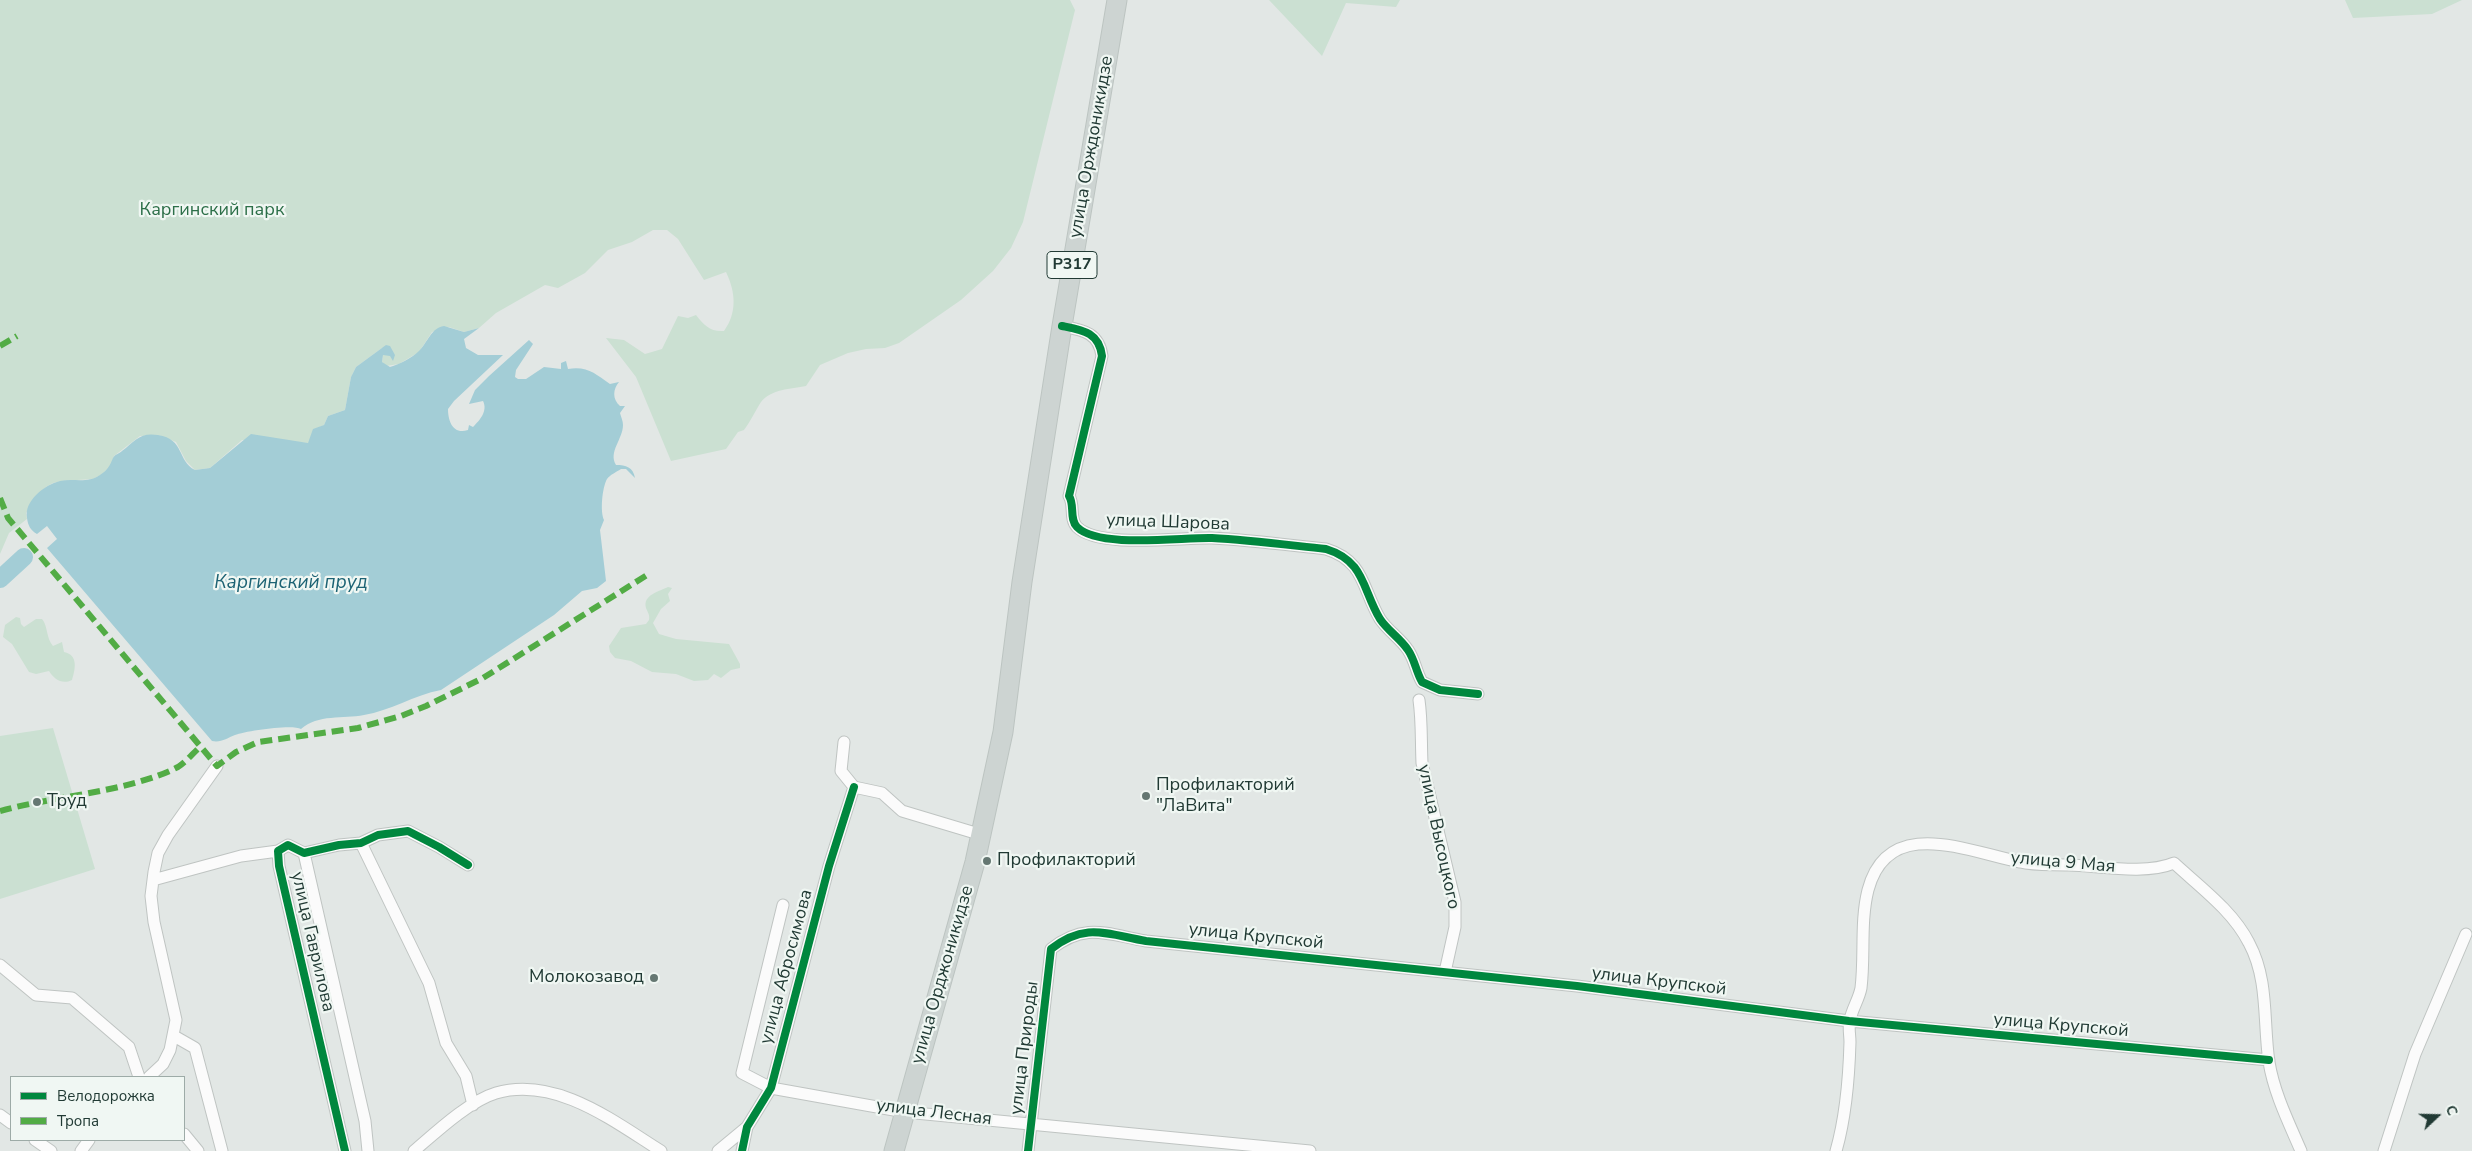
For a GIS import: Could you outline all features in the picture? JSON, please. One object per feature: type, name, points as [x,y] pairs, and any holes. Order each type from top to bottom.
[{"type":"main road","name":"улица Орждоникидзе","points":[[1032,531],[1062,326],[1117,0]]},
{"type":"main road","name":"улица Орджоникидзе","points":[[894,1151],[982,835],[1003,732],[1022,582],[1032,531]]},
{"type":"street","name":"улица Шарова","points":[[1062,326],[1088,331],[1094,336],[1102,356],[1069,496],[1074,503],[1074,522],[1077,527],[1088,534],[1116,539],[1212,538],[1326,549],[1352,563],[1361,574],[1380,618],[1408,651],[1422,682],[1440,690],[1478,694]]},
{"type":"street","name":"улица Высоцкого","points":[[1419,700],[1422,724],[1422,763],[1455,902],[1455,927],[1445,972]]},
{"type":"street","points":[[844,742],[841,771],[854,787],[882,793],[902,811],[982,835]]},
{"type":"street","points":[[150,1076],[163,1064],[174,1036],[176,1020],[154,922],[151,896],[158,853],[168,835],[217,766]]},
{"type":"street","name":"улица Абросимова","points":[[742,1151],[747,1128],[771,1088],[829,866],[854,787]]},
{"type":"street","name":"улица Гаврилова","points":[[345,1151],[281,876],[278,851],[288,845],[304,853],[340,845],[361,843],[378,835],[408,832],[439,847],[468,865]]},
{"type":"street","points":[[361,843],[429,983],[446,1043],[466,1076],[472,1105]]},
{"type":"street","name":"улица 9 Мая","points":[[1850,1021],[1860,989],[1864,918],[1868,889],[1879,866],[1893,850],[1916,843],[1949,845],[2023,863],[2142,868],[2166,866],[2174,863],[2229,914],[2250,944],[2266,1005],[2268,1060]]},
{"type":"street","points":[[153,880],[241,856],[278,851]]},
{"type":"street","name":"улица Гаврилова","points":[[304,853],[365,1122],[368,1151]]},
{"type":"street","name":"улица Лесная","points":[[783,905],[742,1073],[771,1088],[905,1112],[1310,1151]]},
{"type":"street","name":"улица Крупской","points":[[1051,949],[1065,938],[1085,931],[1146,941],[1445,972],[1850,1021],[2268,1060]]},
{"type":"street","points":[[2384,1151],[2415,1054],[2466,934]]},
{"type":"street","name":"улица Природы","points":[[1028,1151],[1051,949]]},
{"type":"street","points":[[0,965],[36,995],[72,998],[129,1047],[139,1076]]},
{"type":"street","points":[[1836,1151],[1843,1128],[1850,1021]]},
{"type":"street","points":[[174,1036],[195,1048],[222,1151]]},
{"type":"street","points":[[2268,1060],[2272,1079],[2301,1151]]},
{"type":"street","points":[[414,1151],[472,1105],[495,1093],[530,1089],[556,1094],[601,1114],[661,1151]]},
{"type":"street","points":[[718,1151],[747,1128]]},
{"type":"street","points":[[185,1135],[198,1151]]},
{"type":"street","points":[[36,1141],[51,1151]]},
{"type":"green space","name":"Каргинский парк","points":[[0,0],[1070,0],[1075,10],[1023,222],[1011,248],[993,271],[961,300],[899,343],[885,348],[866,349],[848,353],[820,365],[806,386],[770,394],[761,402],[744,430],[738,432],[726,449],[671,461],[636,377],[606,338],[624,340],[645,354],[662,349],[678,316],[688,318],[696,315],[705,325],[715,330],[724,331],[728,324],[734,303],[732,288],[726,272],[704,280],[678,239],[667,230],[653,230],[632,242],[608,250],[585,273],[558,288],[545,285],[496,313],[479,328],[464,332],[449,327],[432,332],[419,352],[399,364],[386,366],[382,362],[383,355],[395,355],[382,348],[356,367],[351,377],[345,410],[328,416],[324,425],[318,428],[308,443],[242,440],[210,468],[195,470],[186,461],[176,442],[158,435],[140,436],[114,456],[112,465],[101,475],[93,479],[62,481],[46,487],[26,513],[27,519],[9,533],[0,554]]},
{"type":"green space","points":[[1269,0],[1400,0],[1396,7],[1346,3],[1322,56]]},
{"type":"green space","points":[[2345,0],[2462,0],[2432,14],[2353,18]]},
{"type":"green space","points":[[668,587],[672,588],[668,594],[670,601],[661,609],[653,623],[659,634],[676,639],[729,644],[740,664],[740,668],[731,670],[721,678],[714,674],[708,680],[694,681],[676,674],[652,672],[631,661],[615,658],[610,652],[609,646],[621,628],[646,624],[649,620],[645,604],[647,600],[652,594]]},
{"type":"green space","points":[[16,617],[20,618],[21,624],[24,627],[36,619],[42,619],[53,646],[62,642],[64,652],[72,656],[74,660],[75,668],[72,680],[65,682],[59,680],[49,671],[36,674],[29,672],[12,644],[3,637],[5,625]]},
{"type":"green space","name":"Труд","points":[[53,728],[95,869],[0,899],[0,736]]},
{"type":"water","name":"Каргинский пруд","points":[[444,326],[464,332],[479,328],[464,339],[466,348],[478,355],[503,355],[454,401],[448,409],[452,426],[459,431],[468,430],[469,425],[473,427],[484,412],[483,401],[469,404],[475,390],[529,340],[533,344],[516,370],[515,377],[518,379],[526,379],[544,367],[561,369],[561,363],[566,361],[568,369],[586,370],[610,384],[619,382],[615,391],[615,397],[620,406],[625,406],[620,413],[623,424],[614,460],[616,465],[626,466],[631,469],[635,478],[626,469],[621,469],[610,476],[605,483],[602,506],[604,520],[600,530],[606,581],[597,588],[582,591],[554,615],[441,690],[421,695],[374,713],[323,719],[308,724],[301,729],[288,727],[258,730],[241,733],[221,741],[212,741],[47,548],[57,539],[47,526],[37,534],[31,529],[27,512],[32,500],[42,490],[54,483],[65,480],[95,478],[107,469],[115,456],[142,436],[152,434],[167,437],[177,445],[185,461],[195,470],[210,468],[251,434],[308,443],[313,429],[324,425],[328,416],[345,410],[351,377],[356,367],[386,345],[390,346],[395,355],[393,361],[390,356],[383,355],[382,362],[390,367],[402,362],[416,354],[436,329]]},
{"type":"waterway","points":[[0,579],[24,557]]},
{"type":"marked path","points":[[0,346],[17,336]]},
{"type":"marked path","points":[[0,498],[8,518],[217,766],[236,752],[258,742],[358,728],[401,716],[426,706],[483,678],[647,575]]},
{"type":"marked path","points":[[0,811],[137,782],[178,767],[200,747]]},
{"type":"cycle path","points":[[1062,326],[1083,331],[1093,337],[1100,348],[1102,356],[1069,496],[1072,504],[1073,520],[1077,527],[1088,534],[1121,540],[1212,538],[1326,549],[1339,554],[1348,561],[1361,577],[1380,619],[1408,650],[1422,682],[1440,690],[1478,694]]},
{"type":"cycle path","points":[[742,1151],[747,1127],[771,1088],[829,866],[854,787]]},
{"type":"cycle path","points":[[345,1151],[279,866],[278,851],[288,845],[304,853],[339,845],[361,843],[378,835],[408,831],[468,865]]},
{"type":"cycle path","points":[[1028,1151],[1051,949],[1075,935],[1096,932],[1146,941],[1577,986],[1849,1021],[2269,1060]]},
{"type":"place","name":"Профилакторий \"ЛаВита\"","points":[[1146,796]]},
{"type":"place","name":"Труд","points":[[37,802]]},
{"type":"place","name":"Профилакторий","points":[[987,861]]},
{"type":"place","name":"Молокозавод","points":[[654,978]]}]
